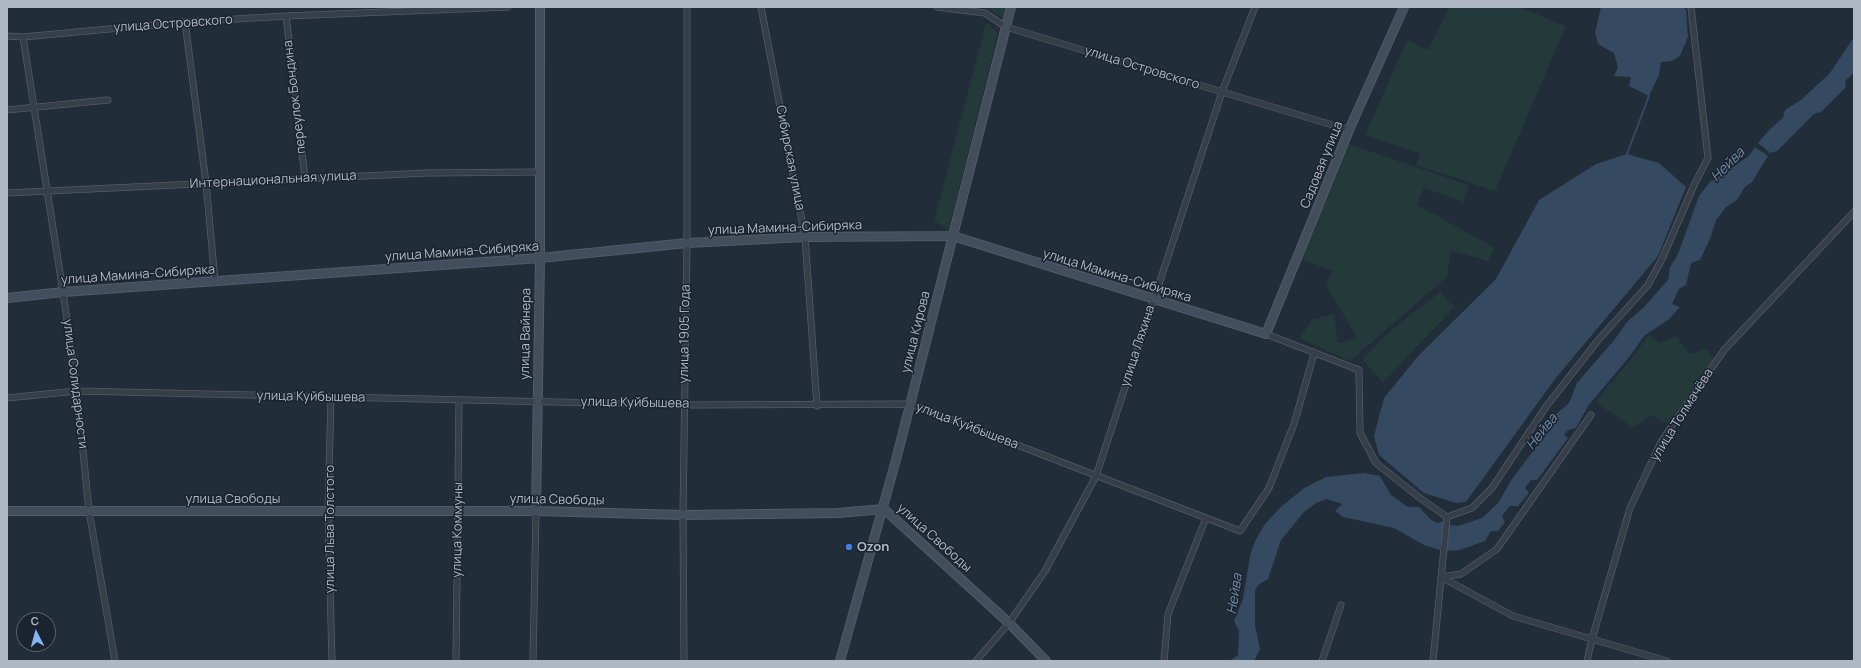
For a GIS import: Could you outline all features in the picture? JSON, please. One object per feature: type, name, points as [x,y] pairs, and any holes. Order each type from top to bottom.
[{"type":"street","name":"улица Островского","points":[[7,36],[23,37],[185,22],[286,16],[508,7]]},
{"type":"street","name":"улица Вайнера","points":[[533,661],[536,511],[536,401],[540,258],[540,7]]},
{"type":"street","name":"улица 1905 Года","points":[[684,661],[683,515],[687,243],[687,7]]},
{"type":"street","name":"Сибирская улица","points":[[761,7],[805,237],[817,406]]},
{"type":"street","name":"улица Островского","points":[[937,7],[985,13],[1006,27],[1349,130]]},
{"type":"street","name":"улица Кирова","points":[[840,661],[884,509],[1011,7]]},
{"type":"street","name":"улица Ляхина","points":[[976,661],[1009,623],[1045,571],[1096,476],[1222,92],[1255,7]]},
{"type":"street","name":"Садовая улица","points":[[1266,334],[1349,130],[1404,7]]},
{"type":"street","points":[[1433,661],[1447,517],[1472,508],[1492,488],[1545,408],[1599,339],[1648,285],[1662,259],[1695,183],[1708,158],[1691,7]]},
{"type":"street","name":"переулок Бондина","points":[[286,16],[305,178]]},
{"type":"street","points":[[185,22],[206,183],[215,281]]},
{"type":"street","name":"улица Солидарности","points":[[23,37],[63,292],[90,511],[116,661]]},
{"type":"street","points":[[7,110],[108,100]]},
{"type":"street","name":"Интернациональная улица","points":[[7,193],[427,173],[539,172]]},
{"type":"street","name":"улица Толмачёва","points":[[1587,661],[1630,508],[1661,442],[1724,350],[1854,212]]},
{"type":"street","name":"улица Мамина-Сибиряка","points":[[7,298],[63,292],[540,258],[687,243],[805,237],[953,236],[1153,300],[1266,334],[1314,354],[1359,370],[1360,433],[1376,462],[1420,498],[1447,517]]},
{"type":"street","name":"улица Куйбышева","points":[[7,398],[76,391],[684,405],[817,406],[910,404],[1240,531],[1269,488],[1294,424],[1314,354]]},
{"type":"street","name":"улица Льва Толстого","points":[[331,397],[328,511],[332,661]]},
{"type":"street","name":"улица Коммуны","points":[[456,661],[459,400]]},
{"type":"street","points":[[1441,577],[1461,574],[1497,549],[1591,414]]},
{"type":"street","name":"улица Свободы","points":[[7,511],[536,511],[683,515],[838,513],[884,509],[1009,623],[1046,661]]},
{"type":"street","points":[[1164,661],[1168,614],[1206,518]]},
{"type":"street","points":[[1441,577],[1513,616],[1667,661]]},
{"type":"street","points":[[1322,661],[1341,605]]},
{"type":"green space","points":[[991,7],[1006,7],[1003,18],[990,10]]},
{"type":"green space","points":[[1449,7],[1519,7],[1566,26],[1495,191],[1416,165],[1420,153],[1365,135],[1407,40],[1428,50]]},
{"type":"green space","points":[[986,23],[998,33],[949,229],[934,221]]},
{"type":"green space","points":[[1348,144],[1469,185],[1464,202],[1424,188],[1417,205],[1494,247],[1488,261],[1451,251],[1447,277],[1350,361],[1300,338],[1312,319],[1334,314],[1338,343],[1357,338],[1326,285],[1333,271],[1301,259]]},
{"type":"green space","points":[[1440,292],[1454,307],[1383,383],[1362,359],[1396,326]]},
{"type":"green space","points":[[1649,335],[1659,343],[1676,336],[1690,354],[1706,349],[1715,359],[1668,424],[1651,415],[1634,428],[1595,402]]},
{"type":"water","points":[[1601,7],[1684,7],[1686,10],[1688,37],[1680,56],[1672,61],[1661,62],[1659,75],[1649,96],[1629,86],[1631,77],[1614,76],[1618,67],[1614,53],[1598,44],[1595,33]]},
{"type":"water","points":[[1854,37],[1854,72],[1845,81],[1846,87],[1821,112],[1814,114],[1777,151],[1770,153],[1758,143],[1770,129],[1783,118],[1785,110],[1801,100],[1830,73]]},
{"type":"water","points":[[1755,147],[1768,156],[1752,182],[1745,187],[1737,200],[1726,207],[1716,220],[1710,239],[1700,260],[1691,263],[1686,285],[1679,289],[1672,304],[1680,307],[1668,320],[1644,336],[1630,356],[1588,406],[1576,428],[1568,430],[1564,435],[1568,438],[1537,480],[1531,480],[1525,488],[1529,493],[1518,506],[1510,506],[1502,516],[1505,522],[1498,531],[1491,531],[1485,541],[1460,550],[1446,551],[1449,525],[1458,526],[1482,518],[1498,503],[1512,479],[1554,423],[1554,416],[1569,403],[1577,383],[1615,339],[1627,322],[1644,307],[1668,280],[1670,267],[1678,254],[1699,196],[1710,182],[1749,156]]},
{"type":"water","points":[[1627,154],[1659,163],[1686,187],[1658,256],[1555,379],[1466,502],[1456,503],[1424,493],[1379,455],[1374,436],[1384,398],[1419,355],[1496,279],[1539,200],[1596,164]]},
{"type":"water","points":[[1364,473],[1380,476],[1391,495],[1408,507],[1419,507],[1430,519],[1437,523],[1444,521],[1440,550],[1424,545],[1394,528],[1343,517],[1335,511],[1342,504],[1327,499],[1316,503],[1304,512],[1281,540],[1268,579],[1258,585],[1255,591],[1255,625],[1260,649],[1254,661],[1230,661],[1238,655],[1239,631],[1234,621],[1243,599],[1250,556],[1255,541],[1265,524],[1281,507],[1304,488],[1326,477]]},
{"type":"waterway","points":[[1627,154],[1649,96]]},
{"type":"place","name":"Ozon","points":[[849,547]]},
{"type":"water label","name":"Нейва","points":[[1728,165]]},
{"type":"water label","name":"Нейва","points":[[1542,432]]},
{"type":"water label","name":"Нейва","points":[[1235,594]]}]
